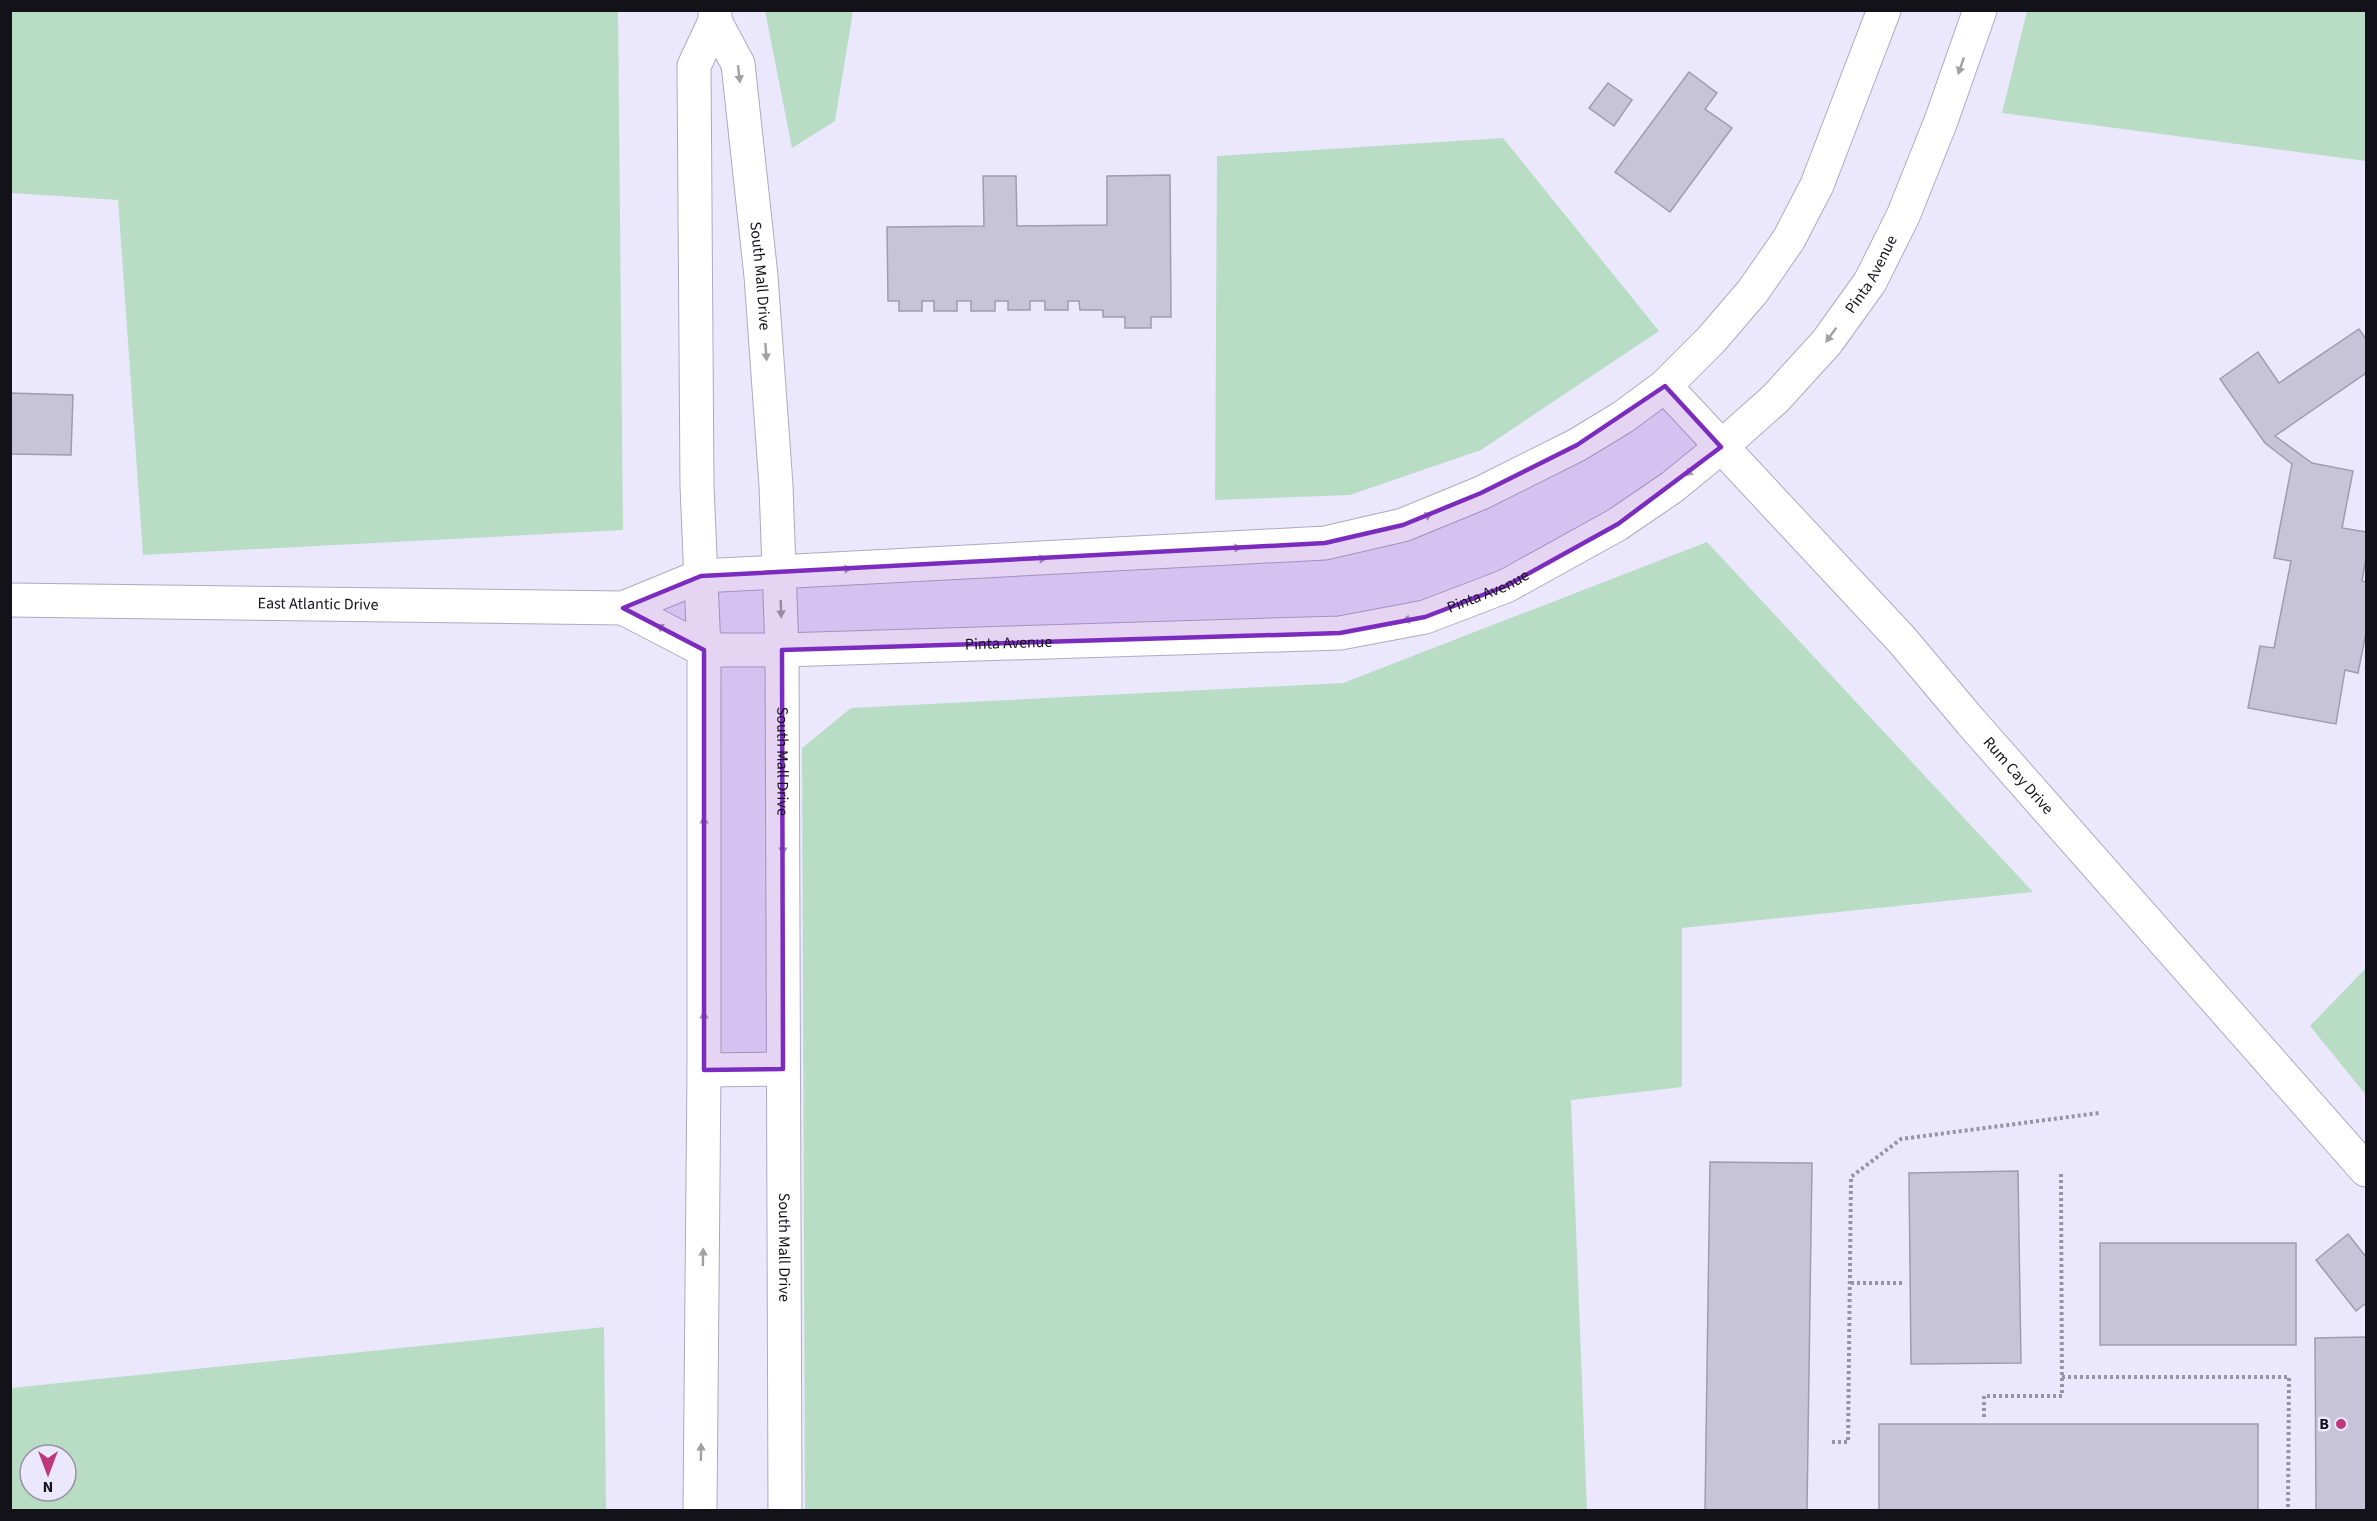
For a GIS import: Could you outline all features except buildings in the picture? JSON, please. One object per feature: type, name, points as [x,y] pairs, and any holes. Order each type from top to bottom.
[{"type":"street","points":[[701,576],[1325,543],[1403,525],[1481,494],[1577,445],[1623,417],[1665,386],[1711,340],[1753,291],[1789,239],[1817,185],[1884,10]]},
{"type":"street","name":"Pinta Avenue","points":[[704,650],[782,650],[1340,633],[1425,617],[1506,586],[1618,524],[1671,487],[1721,447],[1776,398],[1827,342],[1870,282],[1903,216],[1941,121],[1980,10]]},
{"type":"street","name":"South Mall Drive","points":[[715,16],[738,64],[761,276],[780,572],[784,1510]]},
{"type":"street","name":"South Mall Drive","points":[[700,1510],[704,1070],[704,650],[694,276],[694,66],[715,16]]},
{"type":"street","name":"Rum Cay Drive","points":[[1665,386],[1902,640],[1979,731],[2367,1170]]},
{"type":"street","name":"East Atlantic Drive","points":[[10,600],[623,608],[701,576]]},
{"type":"street","name":"East Atlantic Drive","points":[[623,608],[704,650]]},
{"type":"street","points":[[704,1070],[783,1069]]},
{"type":"path","points":[[1832,1442],[1848,1442],[1851,1177],[1900,1138],[2099,1113]]},
{"type":"path","points":[[1984,1417],[1984,1396],[2062,1396],[2061,1174]]},
{"type":"path","points":[[1851,1283],[1904,1283]]},
{"type":"path","points":[[2062,1377],[2289,1377],[2288,1510]]},
{"type":"highlighted area","points":[[1665,386],[1721,447],[1618,524],[1506,586],[1425,617],[1340,633],[782,650],[783,1069],[704,1070],[704,650],[623,608],[701,576],[1325,543],[1403,525],[1481,493],[1577,445]]},
{"type":"green space","points":[[10,11],[618,11],[623,530],[143,555],[118,200],[11,193]]},
{"type":"green space","points":[[765,11],[853,11],[835,121],[792,148]]},
{"type":"green space","points":[[2027,11],[2366,11],[2366,161],[2002,113]]},
{"type":"green space","points":[[1503,138],[1659,331],[1481,450],[1350,495],[1215,500],[1217,156]]},
{"type":"green space","points":[[1707,542],[2033,892],[1682,928],[1682,1087],[1571,1100],[1587,1510],[805,1510],[802,748],[851,708],[1343,683]]},
{"type":"green space","points":[[2366,968],[2366,1095],[2310,1026]]},
{"type":"green space","points":[[604,1327],[606,1510],[11,1510],[11,1388]]},
{"type":"place","name":"B","points":[[2341,1424]]}]
